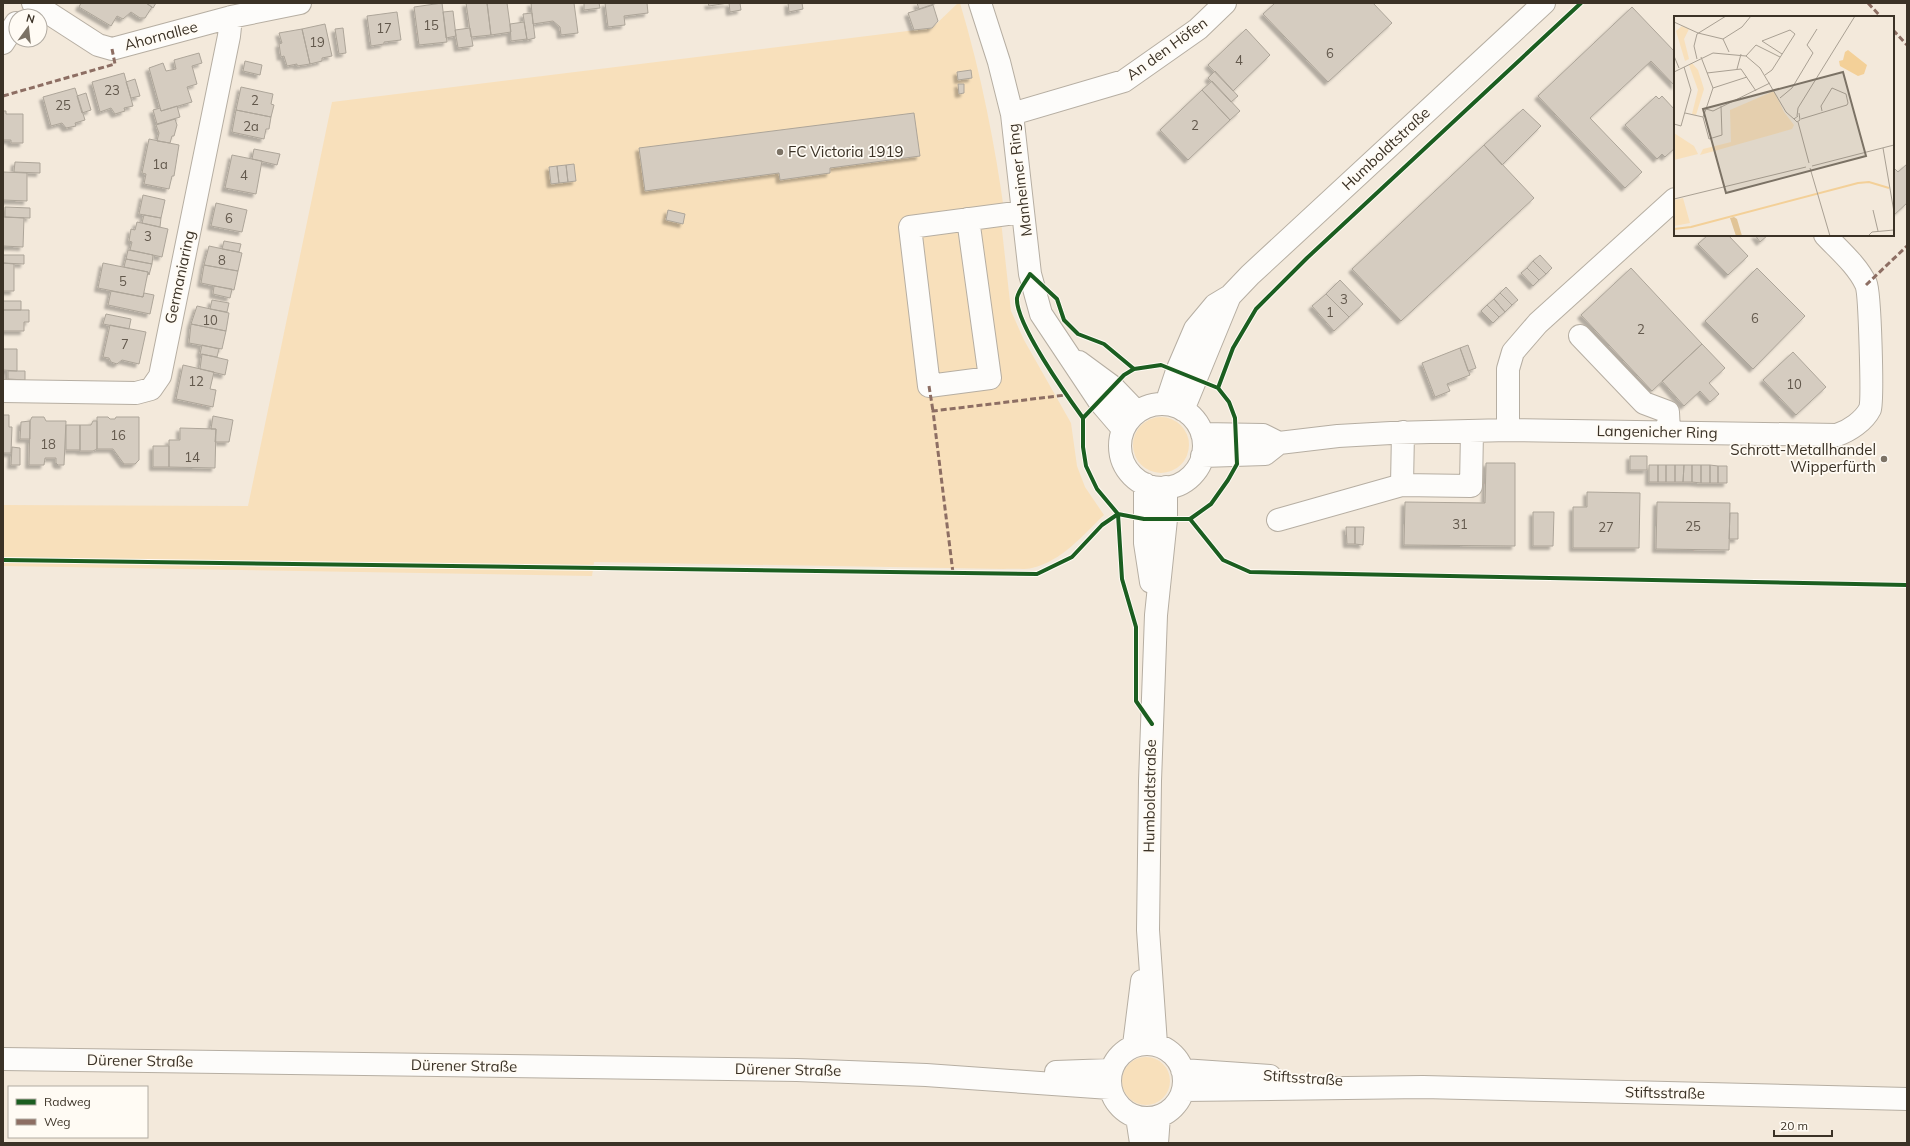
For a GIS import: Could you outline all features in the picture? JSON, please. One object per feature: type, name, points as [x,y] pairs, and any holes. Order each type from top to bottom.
[{"type":"street","name":"Ahornallee","points":[[33,3],[98,45],[112,48],[231,18],[300,3]]},
{"type":"street","name":"Manheimer Ring","points":[[980,3],[1000,62],[1012,114],[1030,274],[1041,314],[1066,353],[1113,387],[1130,420]]},
{"type":"street","name":"An den Höfen","points":[[1012,114],[1124,81],[1198,29],[1225,3]]},
{"type":"street","name":"Humboldtstraße","points":[[1174,407],[1177,372],[1195,329],[1215,304],[1230,296],[1250,275],[1544,3]]},
{"type":"street","name":"Germaniaring","points":[[3,391],[136,393],[151,389],[160,376],[229,36],[231,18]]},
{"type":"street","points":[[1508,430],[1508,369],[1513,352],[1538,323],[1674,200]]},
{"type":"street","points":[[968,219],[990,378],[928,386],[910,227],[968,219],[1023,212]]},
{"type":"street","name":"Langenicher Ring","points":[[1202,456],[1265,454],[1279,443],[1338,436],[1403,432],[1508,430],[1837,435],[1847,432],[1858,423],[1870,409],[1870,329],[1866,285],[1849,261],[1826,236]]},
{"type":"street","points":[[1580,336],[1644,403],[1668,412],[1668,432]]},
{"type":"street","points":[[1150,405],[1174,407],[1198,424],[1204,445],[1202,456],[1198,468],[1189,477],[1178,484],[1156,486],[1134,477],[1126,467],[1121,455],[1120,441],[1130,420],[1150,405]]},
{"type":"street","points":[[1278,520],[1402,485],[1471,486],[1472,431]]},
{"type":"street","points":[[1402,485],[1403,432]]},
{"type":"street","points":[[1202,434],[1263,435],[1279,443]]},
{"type":"street","name":"Humboldtstraße","points":[[1156,486],[1145,542],[1156,615],[1151,739],[1148,930],[1156,1044]]},
{"type":"street","name":"Humboldtstraße","points":[[1134,1045],[1148,930]]},
{"type":"street","points":[[1145,1043],[1156,1044],[1165,1048],[1179,1061],[1183,1080],[1174,1106],[1159,1116],[1148,1118],[1138,1117],[1128,1113],[1114,1098],[1110,1079],[1116,1060],[1124,1051],[1134,1045],[1145,1043]]},
{"type":"street","name":"Dürener Straße","points":[[3,1059],[797,1070],[926,1075],[1110,1079]]},
{"type":"street","name":"Stiftsstraße","points":[[1183,1080],[1907,1099]]},
{"type":"street","points":[[1157,1143],[1159,1116]]},
{"type":"street","points":[[1138,1117],[1141,1143]]},
{"type":"shaded area","points":[[958,3],[960,3],[968,29],[987,109],[997,163],[1005,217],[1001,221],[1011,311],[1024,340],[1071,423],[1077,466],[1085,487],[1104,515],[1080,539],[1053,560],[1043,565],[1022,569],[594,562],[592,576],[3,566],[3,505],[248,506],[332,102],[932,28]]},
{"type":"shaded area","points":[[1155,417],[1167,417],[1177,421],[1185,429],[1189,439],[1189,451],[1185,461],[1177,469],[1167,473],[1155,473],[1145,469],[1137,461],[1133,451],[1133,439],[1137,429],[1145,421]]},
{"type":"shaded area","points":[[1146,1057],[1155,1059],[1163,1064],[1168,1072],[1170,1081],[1168,1090],[1163,1098],[1155,1103],[1146,1105],[1137,1103],[1129,1098],[1124,1090],[1122,1081],[1124,1072],[1129,1064],[1137,1059]]},
{"type":"building","points":[[81,3],[146,3],[152,7],[145,18],[140,18],[131,12],[123,19],[117,16],[111,26],[79,7]]},
{"type":"building","points":[[146,3],[156,3],[153,8]]},
{"type":"building","points":[[442,3],[447,42],[419,45],[414,7]]},
{"type":"building","points":[[466,3],[487,3],[491,35],[471,37]]},
{"type":"building","points":[[487,3],[507,3],[511,32],[491,35]]},
{"type":"building","points":[[531,3],[574,3],[578,33],[561,35],[560,27],[553,21],[533,24]]},
{"type":"building","points":[[584,3],[599,3],[600,8],[584,10]]},
{"type":"building","points":[[605,3],[647,3],[648,13],[624,16],[625,25],[608,27]]},
{"type":"building","points":[[708,3],[728,3],[709,6]]},
{"type":"building","points":[[729,3],[740,3],[741,10],[730,12]]},
{"type":"building","points":[[788,3],[802,3],[803,9],[789,12]]},
{"type":"building","points":[[917,3],[937,3],[919,9]]},
{"type":"building","points":[[1275,3],[1373,3],[1392,23],[1328,82],[1263,14]]},
{"type":"building","points":[[933,5],[938,21],[932,28],[914,30],[908,13]]},
{"type":"building","points":[[1632,7],[1674,51],[1674,85],[1651,61],[1590,118],[1642,172],[1625,188],[1538,96]]},
{"type":"building","points":[[453,11],[456,36],[446,38],[443,12]]},
{"type":"building","points":[[397,12],[401,40],[384,42],[384,44],[371,46],[367,16]]},
{"type":"building","points":[[532,13],[535,38],[527,40],[523,14]]},
{"type":"building","points":[[524,22],[527,39],[511,41],[510,24]]},
{"type":"building","points":[[325,24],[332,56],[322,58],[322,61],[310,64],[302,29]]},
{"type":"building","points":[[343,28],[346,53],[339,54],[335,29]]},
{"type":"building","points":[[470,28],[473,46],[458,48],[455,30]]},
{"type":"building","points":[[302,29],[310,64],[287,66],[284,56],[281,57],[279,44],[282,43],[279,33]]},
{"type":"building","points":[[1246,29],[1270,55],[1233,91],[1208,65]]},
{"type":"building","points":[[199,53],[202,63],[192,66],[197,84],[187,87],[192,102],[161,111],[149,68],[163,63],[166,71],[176,69],[174,60]]},
{"type":"building","points":[[245,61],[262,65],[260,75],[243,71]]},
{"type":"building","points":[[971,70],[972,78],[958,80],[957,72]]},
{"type":"building","points":[[1215,71],[1238,96],[1231,102],[1208,78]]},
{"type":"building","points":[[124,73],[133,106],[124,108],[125,111],[115,114],[111,108],[100,112],[92,82]]},
{"type":"building","points":[[135,79],[140,96],[131,98],[126,82]]},
{"type":"building","points":[[1212,81],[1240,111],[1230,120],[1202,90]]},
{"type":"building","points":[[958,84],[964,84],[964,93],[959,94]]},
{"type":"building","points":[[241,87],[273,94],[271,104],[274,105],[271,117],[236,110]]},
{"type":"building","points":[[75,88],[85,120],[75,123],[76,126],[66,128],[62,123],[51,126],[43,97]]},
{"type":"building","points":[[1202,90],[1230,120],[1188,160],[1160,130]]},
{"type":"building","points":[[86,93],[91,110],[82,113],[77,96]]},
{"type":"building","points":[[1656,96],[1659,99],[1662,96],[1674,109],[1674,149],[1665,157],[1662,154],[1657,159],[1625,125]]},
{"type":"building","points":[[177,106],[180,117],[157,124],[153,110],[160,108],[161,111]]},
{"type":"building","points":[[1523,109],[1541,126],[1502,165],[1484,145]]},
{"type":"building","points":[[236,110],[271,117],[269,129],[266,129],[264,139],[232,132]]},
{"type":"building","points":[[3,111],[6,111],[6,114],[23,114],[23,143],[11,143],[11,140],[3,140]]},
{"type":"building","name":"FC Victoria 1919","points":[[914,113],[920,156],[830,168],[830,173],[780,180],[779,173],[645,191],[639,148]]},
{"type":"building","points":[[175,119],[177,125],[170,143],[157,141],[159,133],[156,125]]},
{"type":"building","points":[[149,139],[179,145],[174,176],[172,176],[169,189],[144,184],[146,174],[142,173]]},
{"type":"building","points":[[1484,145],[1534,198],[1401,321],[1352,269]]},
{"type":"building","points":[[254,149],[280,154],[277,165],[252,159]]},
{"type":"building","points":[[232,155],[262,161],[256,194],[225,188]]},
{"type":"building","points":[[15,162],[40,163],[40,173],[14,172]]},
{"type":"building","points":[[574,164],[576,181],[568,182],[566,165]]},
{"type":"building","points":[[1907,164],[1907,203],[1894,215],[1894,168],[1898,172]]},
{"type":"building","points":[[566,165],[568,182],[559,183],[557,166]]},
{"type":"building","points":[[557,166],[559,183],[551,184],[549,167]]},
{"type":"building","points":[[3,172],[27,173],[27,201],[3,200]]},
{"type":"building","points":[[143,195],[165,200],[161,218],[139,214]]},
{"type":"building","points":[[216,203],[247,210],[242,232],[211,226]]},
{"type":"building","points":[[5,207],[30,208],[30,218],[5,217]]},
{"type":"building","points":[[668,210],[685,214],[683,224],[666,220]]},
{"type":"building","points":[[144,215],[161,218],[160,227],[142,223]]},
{"type":"building","points":[[3,217],[24,218],[23,247],[3,246]]},
{"type":"building","points":[[137,222],[168,229],[162,257],[130,250],[132,242],[129,241],[131,229],[135,230]]},
{"type":"building","points":[[1707,236],[1729,236],[1748,256],[1728,275],[1698,244]]},
{"type":"building","points":[[1756,236],[1767,236],[1760,242]]},
{"type":"building","points":[[224,241],[241,244],[239,252],[222,249]]},
{"type":"building","points":[[209,246],[242,253],[238,271],[204,265]]},
{"type":"building","points":[[128,250],[153,255],[152,264],[126,259]]},
{"type":"building","points":[[3,255],[24,255],[24,264],[3,263]]},
{"type":"building","points":[[1540,255],[1552,268],[1546,274],[1533,261]]},
{"type":"building","points":[[126,259],[152,264],[149,275],[148,272],[124,267]]},
{"type":"building","points":[[1533,261],[1546,274],[1539,280],[1527,268]]},
{"type":"building","points":[[3,263],[14,264],[14,291],[3,291]]},
{"type":"building","points":[[103,263],[148,272],[143,297],[98,288]]},
{"type":"building","points":[[204,265],[238,271],[234,290],[201,283]]},
{"type":"building","points":[[1527,268],[1539,280],[1533,286],[1521,273]]},
{"type":"building","points":[[1631,268],[1702,344],[1652,391],[1581,315]]},
{"type":"building","points":[[1757,268],[1805,316],[1753,369],[1705,321]]},
{"type":"building","points":[[1340,280],[1363,304],[1349,317],[1326,294]]},
{"type":"building","points":[[214,286],[232,289],[230,298],[213,294]]},
{"type":"building","points":[[1506,287],[1518,300],[1512,305],[1500,293]]},
{"type":"building","points":[[111,291],[143,297],[144,293],[154,295],[150,314],[108,305]]},
{"type":"building","points":[[1500,293],[1512,305],[1505,312],[1494,299]]},
{"type":"building","points":[[1326,294],[1349,317],[1334,331],[1312,306]]},
{"type":"building","points":[[1494,299],[1505,312],[1499,317],[1487,305]]},
{"type":"building","points":[[212,300],[229,303],[227,312],[210,309]]},
{"type":"building","points":[[3,301],[21,301],[21,310],[3,310]]},
{"type":"building","points":[[1487,305],[1499,317],[1493,323],[1481,311]]},
{"type":"building","points":[[197,306],[229,313],[226,331],[191,324]]},
{"type":"building","points":[[3,310],[29,310],[29,322],[24,322],[24,331],[3,331]]},
{"type":"building","points":[[106,314],[131,319],[129,329],[103,324]]},
{"type":"building","points":[[191,324],[226,331],[222,349],[189,343]]},
{"type":"building","points":[[110,325],[146,332],[139,364],[122,360],[117,364],[111,362],[109,358],[103,357]]},
{"type":"building","points":[[1702,344],[1725,368],[1709,383],[1719,394],[1710,402],[1700,391],[1684,406],[1662,381]]},
{"type":"building","points":[[202,345],[219,349],[217,357],[200,354]]},
{"type":"building","points":[[1468,345],[1476,368],[1468,371],[1460,348]]},
{"type":"building","points":[[1460,348],[1470,375],[1447,384],[1450,391],[1435,397],[1422,363]]},
{"type":"building","points":[[3,349],[17,349],[17,371],[3,370]]},
{"type":"building","points":[[1793,352],[1826,387],[1796,415],[1763,380]]},
{"type":"building","points":[[202,354],[228,360],[225,375],[200,369]]},
{"type":"building","points":[[183,365],[214,372],[210,389],[216,390],[213,407],[176,399]]},
{"type":"building","points":[[8,371],[25,371],[25,380],[8,379]]},
{"type":"building","points":[[3,415],[9,415],[9,427],[12,427],[11,453],[3,453]]},
{"type":"building","points":[[213,416],[233,420],[229,442],[215,442],[216,429],[211,429]]},
{"type":"building","points":[[32,417],[44,417],[46,421],[66,421],[64,465],[58,465],[56,463],[56,458],[45,458],[44,465],[29,465],[30,421]]},
{"type":"building","points":[[97,417],[108,417],[110,419],[115,419],[116,417],[139,417],[139,460],[135,464],[124,464],[113,449],[97,449]]},
{"type":"building","points":[[30,421],[30,439],[20,439],[21,422]]},
{"type":"building","points":[[93,421],[97,421],[97,449],[93,451],[80,451],[80,425],[91,425]]},
{"type":"building","points":[[66,425],[80,425],[80,450],[66,450]]},
{"type":"building","points":[[180,428],[216,429],[215,468],[169,467],[169,440],[180,440]]},
{"type":"building","points":[[153,446],[169,446],[169,467],[153,467]]},
{"type":"building","points":[[12,447],[20,448],[20,465],[11,465]]},
{"type":"building","points":[[1630,456],[1647,456],[1647,470],[1630,470]]},
{"type":"building","points":[[1486,463],[1515,463],[1515,546],[1404,545],[1405,502],[1485,503]]},
{"type":"building","points":[[1649,465],[1658,465],[1658,482],[1649,482]]},
{"type":"building","points":[[1658,465],[1666,465],[1666,482],[1658,482]]},
{"type":"building","points":[[1666,465],[1675,465],[1675,482],[1666,482]]},
{"type":"building","points":[[1675,465],[1684,465],[1683,482],[1675,482]]},
{"type":"building","points":[[1684,465],[1692,465],[1692,482],[1683,482]]},
{"type":"building","points":[[1692,465],[1701,465],[1701,483],[1692,482]]},
{"type":"building","points":[[1701,465],[1710,465],[1710,483],[1701,483]]},
{"type":"building","points":[[1710,465],[1718,466],[1718,483],[1710,483]]},
{"type":"building","points":[[1718,466],[1727,466],[1727,483],[1718,483]]},
{"type":"building","points":[[1587,492],[1640,493],[1639,548],[1573,548],[1573,507],[1587,507]]},
{"type":"building","points":[[1657,502],[1730,503],[1729,550],[1656,549]]},
{"type":"building","points":[[1533,512],[1554,512],[1553,546],[1533,546]]},
{"type":"building","points":[[1730,513],[1738,513],[1738,539],[1729,539]]},
{"type":"building","points":[[1346,527],[1355,527],[1355,544],[1347,544]]},
{"type":"building","points":[[1355,527],[1364,527],[1363,545],[1355,544]]},
{"type":"marked path","points":[[1868,3],[1880,16]]},
{"type":"marked path","points":[[1894,31],[1907,45]]},
{"type":"marked path","points":[[3,96],[115,64],[112,49]]},
{"type":"marked path","points":[[1866,285],[1907,246]]},
{"type":"marked path","points":[[929,386],[933,411]]},
{"type":"marked path","points":[[953,573],[933,411],[1066,395]]},
{"type":"cycle path","points":[[1218,388],[1233,348],[1256,309],[1307,258],[1581,3]]},
{"type":"cycle path","points":[[1083,418],[1043,359],[1024,324],[1017,298],[1030,274],[1057,299],[1064,320],[1078,334],[1104,344],[1134,369]]},
{"type":"cycle path","points":[[3,560],[1037,574],[1072,557],[1102,525],[1118,514],[1144,519],[1190,519],[1211,504],[1228,480],[1237,464],[1235,418],[1229,402],[1218,388],[1161,365],[1134,369],[1124,375],[1083,418],[1083,447],[1086,466],[1097,489],[1118,514],[1122,579],[1136,627],[1136,701],[1152,724]]},
{"type":"cycle path","points":[[1190,519],[1223,560],[1250,572],[1907,585]]},
{"type":"place","name":"FC Victoria 1919","points":[[780,152]]},
{"type":"place","name":"Schrott-Metallhandel Wipperfürth","points":[[1884,459]]}]
